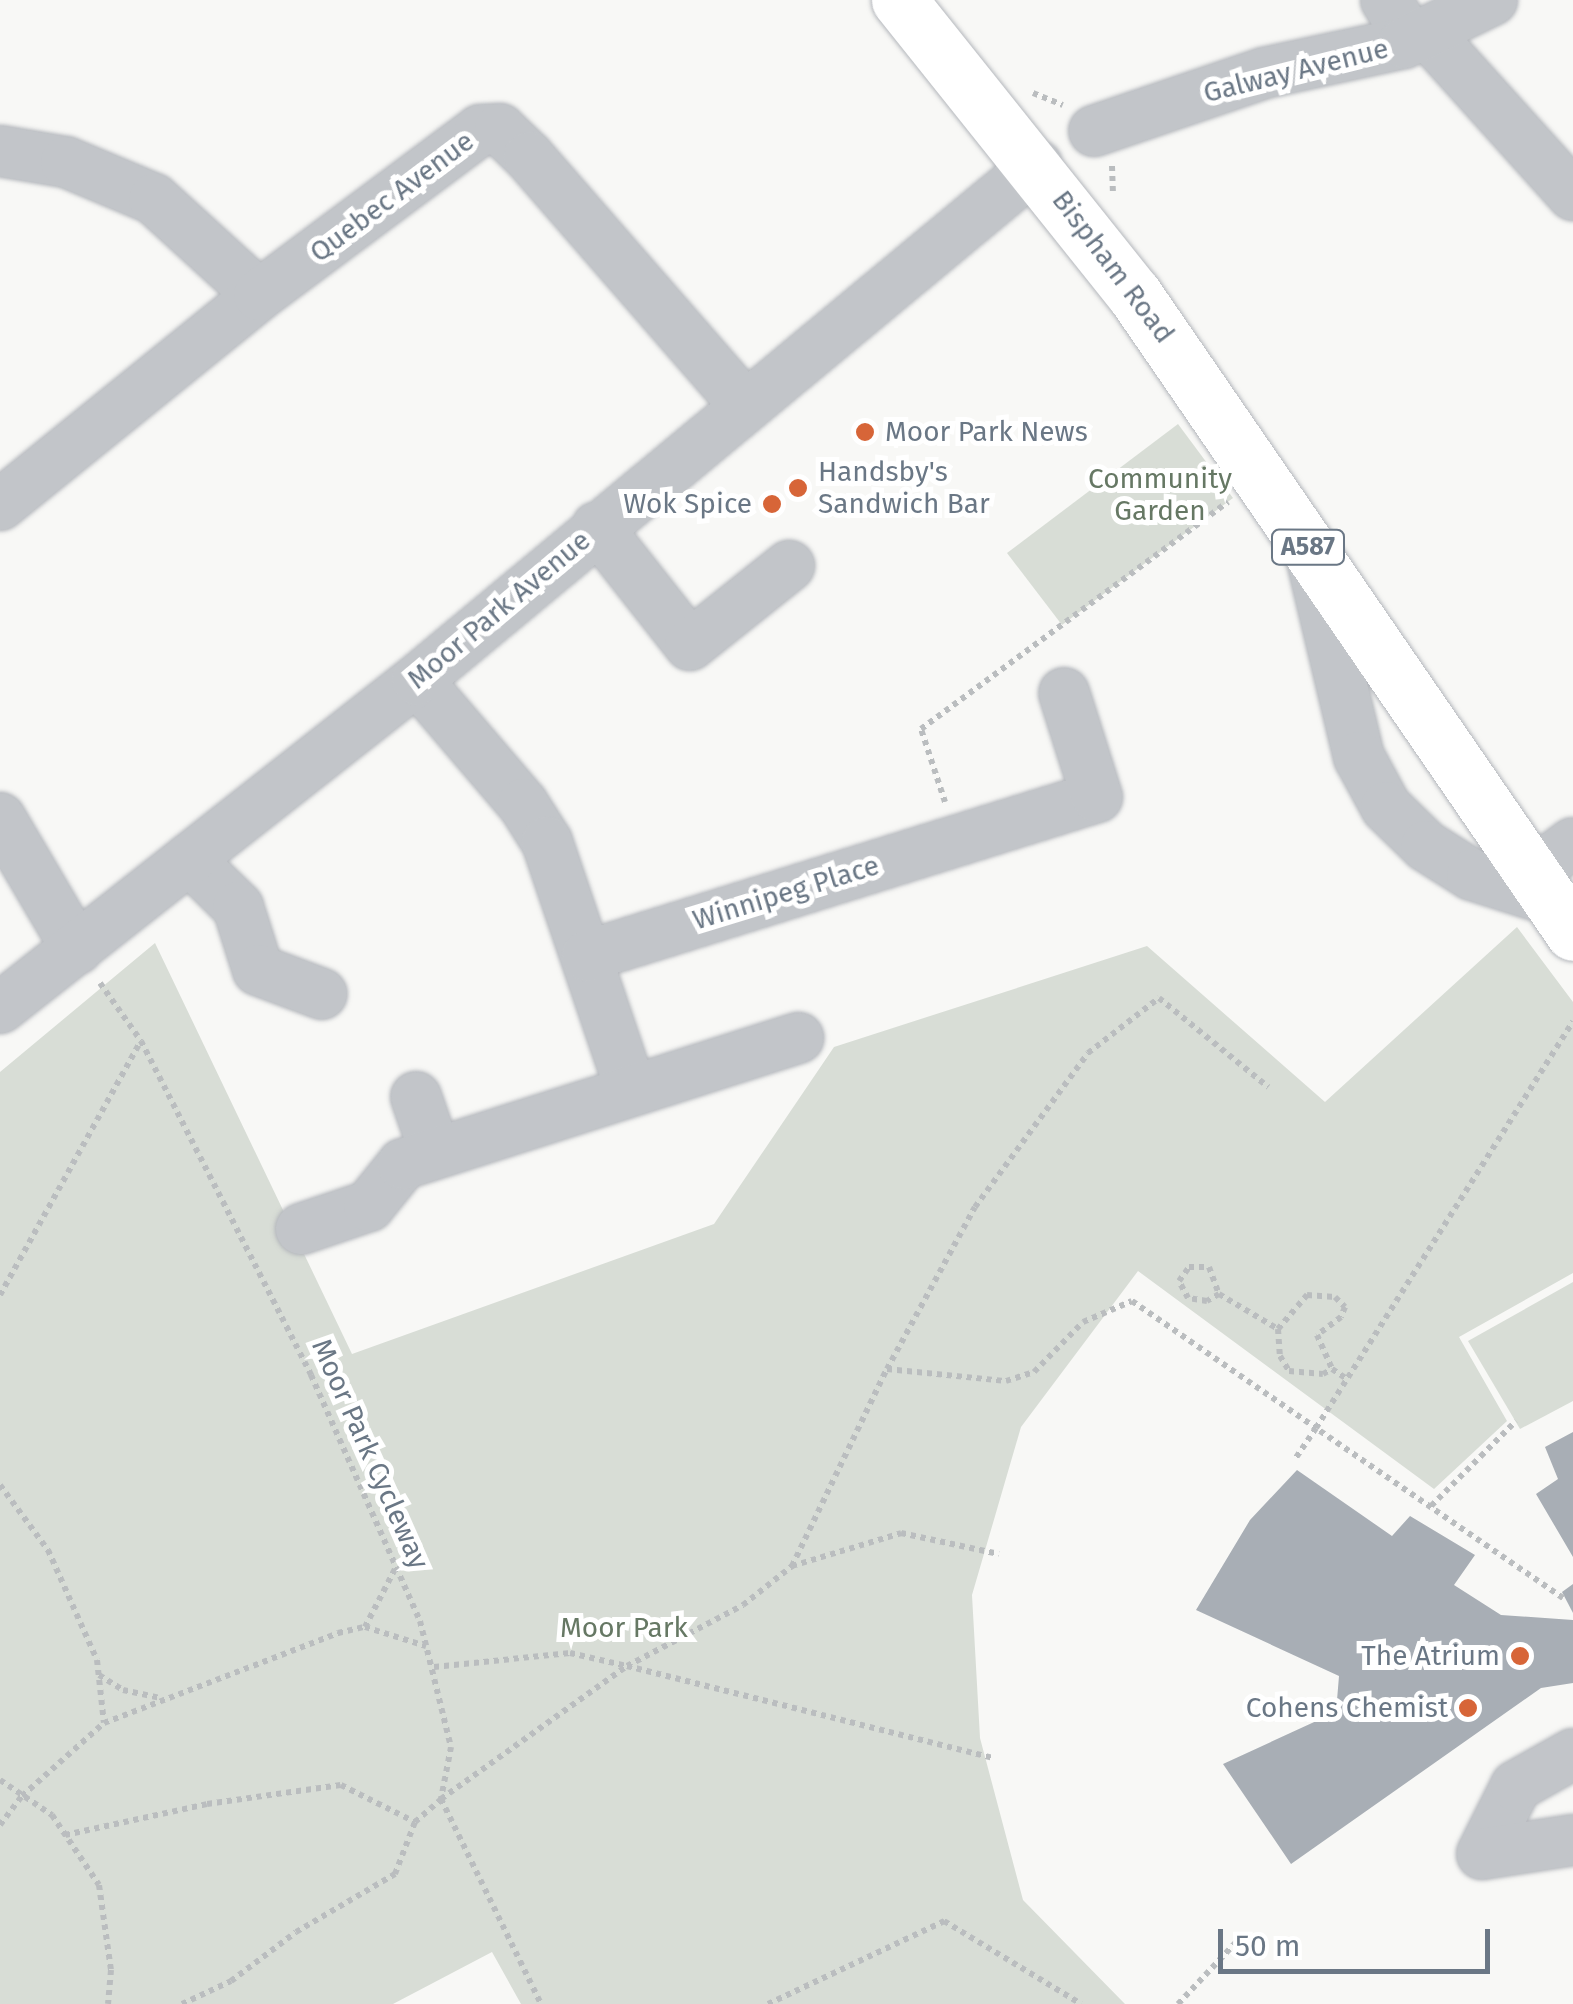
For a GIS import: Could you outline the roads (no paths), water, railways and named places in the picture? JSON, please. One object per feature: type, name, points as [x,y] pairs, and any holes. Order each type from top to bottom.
[{"type":"main road","name":"Bispham Road","points":[[899,0],[1037,165],[1556,887]]},
{"type":"street","name":"Galway Avenue","points":[[1094,131],[1492,0]]},
{"type":"street","points":[[1408,25],[1573,194]]},
{"type":"street","name":"Quebec Avenue","points":[[0,505],[259,295],[480,130],[500,129],[744,404]]},
{"type":"street","points":[[0,151],[66,162],[154,199],[259,295]]},
{"type":"street","name":"Moor Park Avenue","points":[[0,1008],[416,680],[744,404],[1037,165]]},
{"type":"street","points":[[597,527],[690,644],[789,566]]},
{"type":"street","name":"Bispham Road","points":[[1309,548],[1359,757],[1386,807],[1426,846],[1472,875],[1556,887]]},
{"type":"street","points":[[416,680],[523,804],[547,842],[631,1090]]},
{"type":"street","name":"Winnipeg Place","points":[[587,956],[1097,797],[1064,693]]},
{"type":"street","points":[[0,818],[76,948]]},
{"type":"street","points":[[190,859],[238,907],[258,970],[322,994]]},
{"type":"street","points":[[301,1228],[369,1206],[403,1164],[798,1038]]},
{"type":"street","points":[[416,1097],[435,1152]]},
{"type":"street","points":[[1573,1754],[1516,1786],[1482,1854],[1573,1840]]},
{"type":"place","name":"Moor Park News","points":[[865,432]]},
{"type":"place","name":"Handsby's Sandwich Bar","points":[[798,488]]},
{"type":"place","name":"Wok Spice","points":[[772,504]]},
{"type":"place","name":"The Atrium","points":[[1520,1656]]},
{"type":"place","name":"Cohens Chemist","points":[[1468,1708]]},
{"type":"park label","name":"Community Garden","points":[[1160,495]]},
{"type":"park label","name":"Moor Park","points":[[624,1628]]}]
